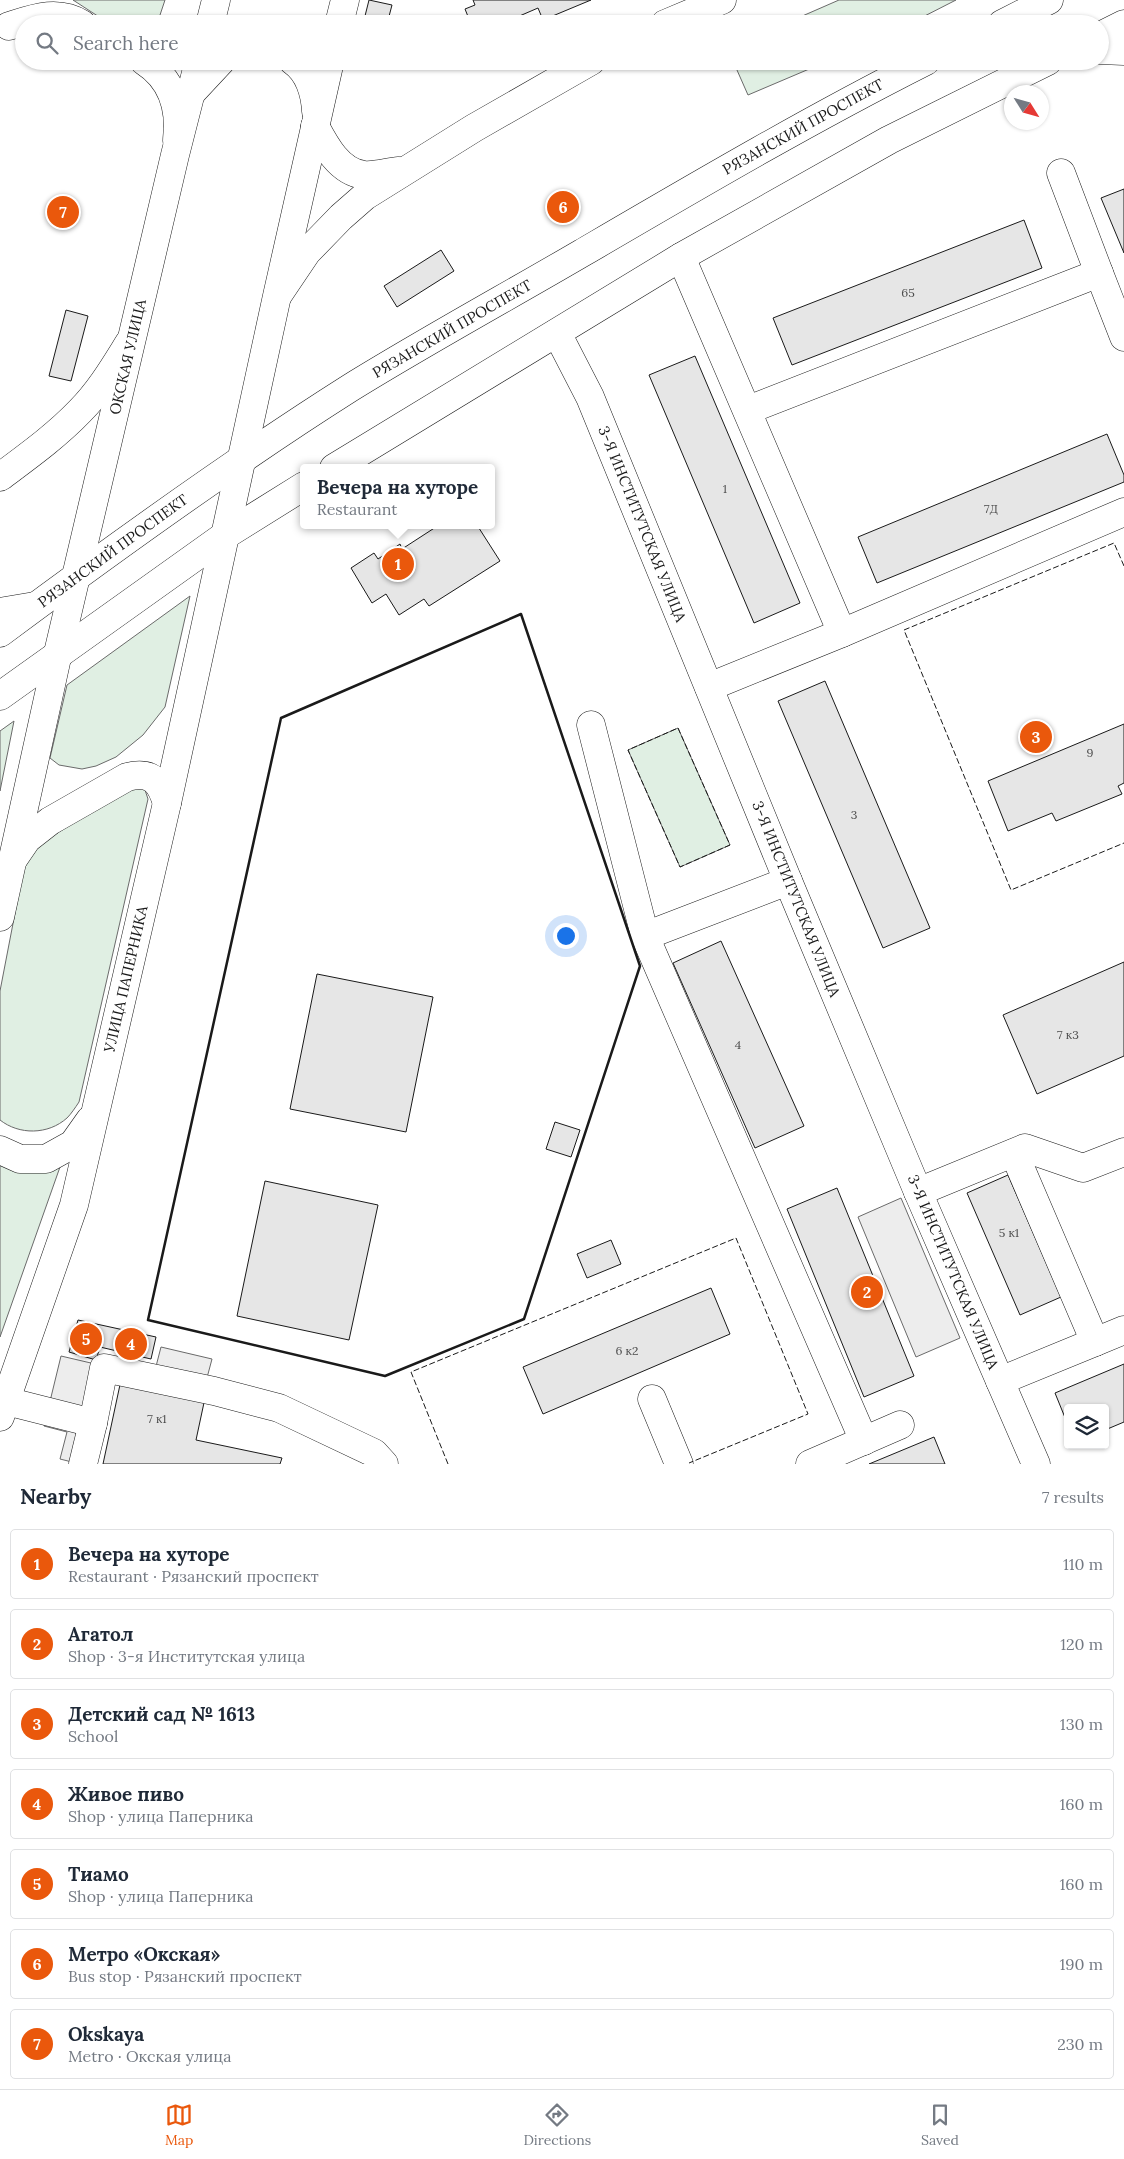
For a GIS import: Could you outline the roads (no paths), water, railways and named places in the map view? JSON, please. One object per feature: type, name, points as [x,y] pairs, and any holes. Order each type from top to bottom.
[{"type":"main road","points":[[24,15],[44,0]]},
{"type":"main road","points":[[212,15],[216,0]]},
{"type":"main road","points":[[341,15],[345,0]]},
{"type":"main road","points":[[686,15],[722,0]]},
{"type":"main road","points":[[1020,15],[1049,0]]},
{"type":"main road","points":[[1109,32],[1124,24]]},
{"type":"main road","points":[[1109,50],[1124,51]]},
{"type":"main road","points":[[155,70],[164,77],[173,94],[178,130],[175,155]]},
{"type":"main road","name":"ОКСКАЯ УЛИЦА","points":[[58,653],[197,70]]},
{"type":"main road","points":[[190,94],[213,70]]},
{"type":"main road","points":[[302,70],[310,81],[315,97],[316,123],[332,155],[342,165],[355,173],[365,175],[406,170]]},
{"type":"main road","points":[[226,534],[328,70]]},
{"type":"main road","points":[[277,296],[295,267],[341,217],[365,196],[539,90],[576,70]]},
{"type":"main road","name":"РЯЗАНСКИЙ ПРОСПЕКТ","points":[[0,633],[76,576],[243,459],[351,388],[656,210],[860,94],[908,70]]},
{"type":"main road","points":[[341,464],[681,256],[889,140],[1030,70]]},
{"type":"main road","points":[[1062,173],[1124,337]]},
{"type":"main road","points":[[681,256],[842,633]]},
{"type":"main road","points":[[748,410],[1099,273]]},
{"type":"main road","name":"3-Я ИНСТИТУТСКАЯ УЛИЦА","points":[[556,333],[590,397],[788,881],[918,1192],[1036,1464]]},
{"type":"main road","points":[[0,477],[52,438],[81,410],[108,378],[134,335]]},
{"type":"main road","points":[[0,696],[226,534],[300,488]]},
{"type":"main road","points":[[709,687],[842,633],[1124,512]]},
{"type":"main road","name":"УЛИЦА ПАПЕРНИКА","points":[[3,1409],[74,1205],[93,1116],[167,803],[226,534]]},
{"type":"main road","points":[[0,612],[35,606]]},
{"type":"main road","points":[[0,917],[58,653]]},
{"type":"main road","points":[[591,725],[645,936],[864,1441]]},
{"type":"main road","points":[[11,861],[28,839],[50,821],[128,776],[141,774],[155,780],[163,788],[167,803]]},
{"type":"main road","points":[[645,936],[788,881]]},
{"type":"main road","points":[[0,1150],[20,1159],[46,1159],[73,1144],[93,1116]]},
{"type":"main road","points":[[918,1192],[1026,1148],[1083,1168],[1124,1152]]},
{"type":"main road","points":[[1014,1153],[1095,1342]]},
{"type":"main road","points":[[1000,1381],[1124,1330]]},
{"type":"main road","points":[[83,1464],[104,1368],[214,1391],[279,1408],[374,1453],[384,1464]]},
{"type":"main road","points":[[652,1399],[679,1464]]},
{"type":"main road","points":[[3,1409],[93,1423]]},
{"type":"main road","points":[[810,1464],[900,1425]]},
{"type":"place","name":"Метро «Окская»","points":[[563,207]]},
{"type":"place","name":"Okskaya","points":[[63,212]]},
{"type":"place","name":"Вечера на хуторе","points":[[398,564]]},
{"type":"place","name":"Детский сад № 1613","points":[[1036,737]]},
{"type":"place","name":"Агатол","points":[[867,1292]]},
{"type":"place","name":"Тиамо","points":[[86,1339]]},
{"type":"place","name":"Живое пиво","points":[[131,1344]]}]
